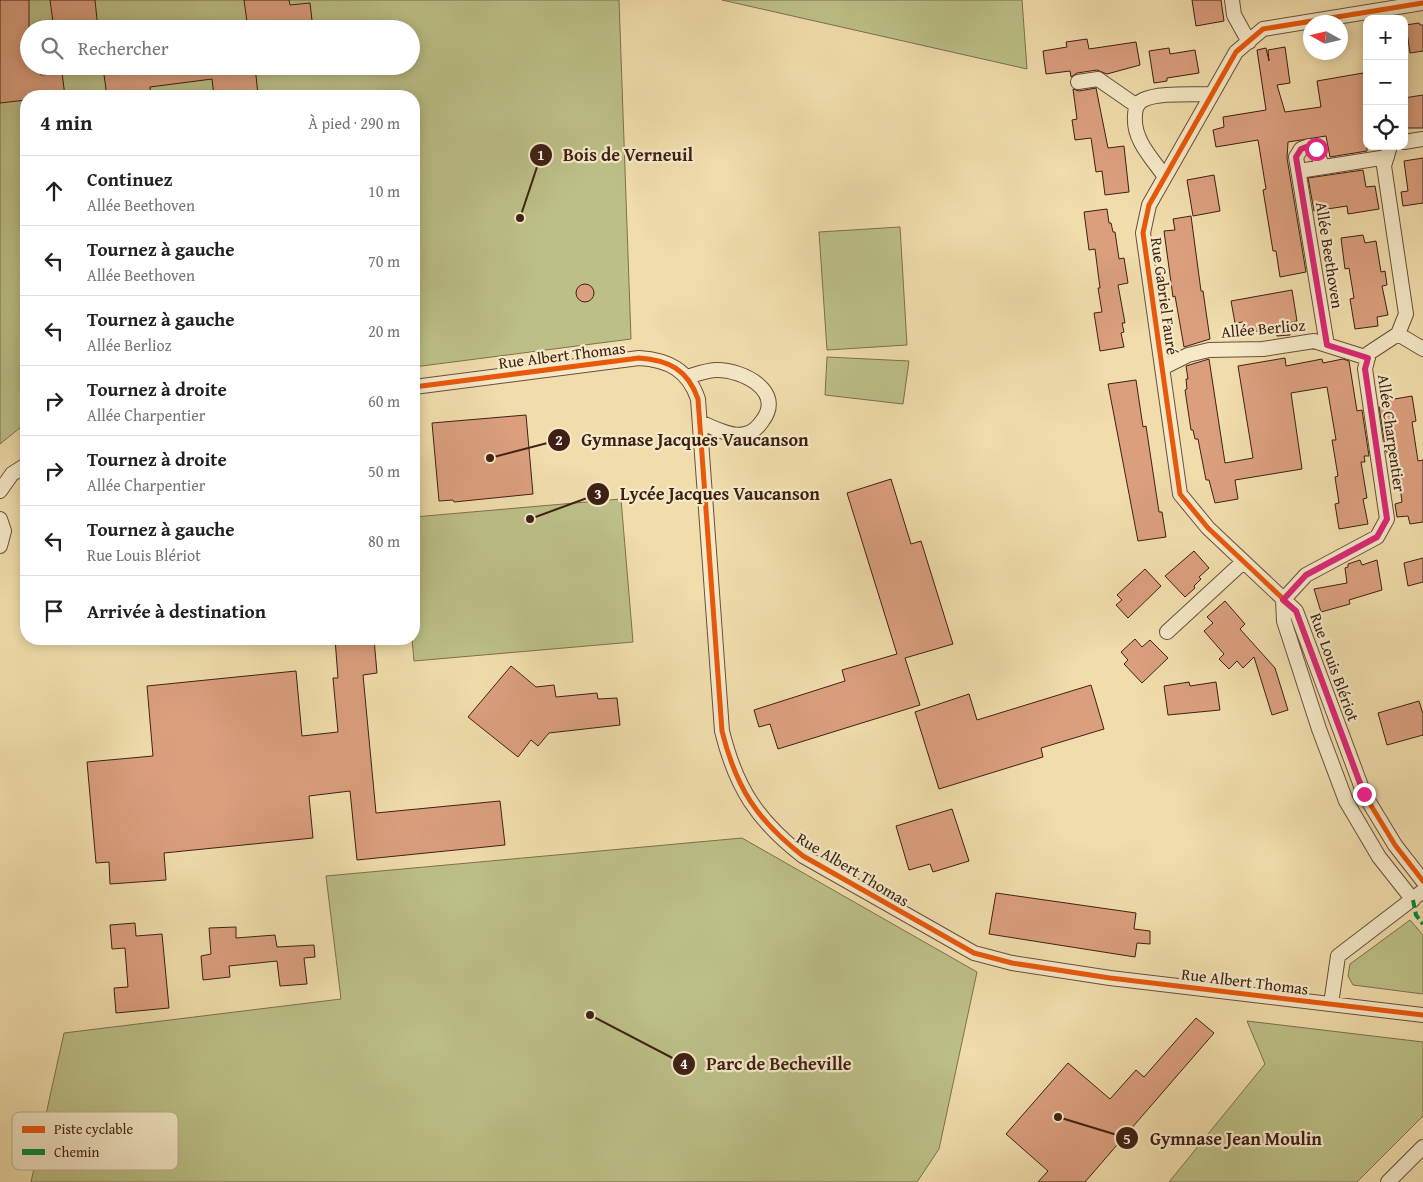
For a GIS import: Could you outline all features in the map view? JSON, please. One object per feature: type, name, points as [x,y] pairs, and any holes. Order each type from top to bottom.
[{"type":"street","points":[[1232,0],[1234,15],[1249,42]]},
{"type":"street","name":"Rue Gabriel Fauré","points":[[1371,15],[1423,3]]},
{"type":"street","name":"Rue Gabriel Fauré","points":[[1283,600],[1208,528],[1180,494],[1143,233],[1149,205],[1236,52],[1263,30],[1363,16]]},
{"type":"street","points":[[1078,82],[1098,79],[1137,106]]},
{"type":"street","points":[[1165,177],[1138,140],[1134,125],[1137,106],[1142,101],[1154,97],[1212,94]]},
{"type":"street","points":[[1408,141],[1423,138]]},
{"type":"street","name":"Allée Beethoven","points":[[1322,166],[1316,149],[1309,146],[1301,149],[1296,157],[1327,345]]},
{"type":"street","points":[[1299,171],[1386,150]]},
{"type":"street","points":[[1390,150],[1384,166],[1406,314],[1398,334],[1423,348]]},
{"type":"street","name":"Allée Charpentier","points":[[1283,600],[1306,575],[1377,537],[1387,519],[1365,369],[1369,353],[1398,334]]},
{"type":"street","name":"Allée Berlioz","points":[[1162,368],[1188,355],[1209,350],[1263,349],[1314,341],[1368,358]]},
{"type":"street","name":"Rue Albert Thomas","points":[[420,386],[639,358],[657,359],[668,363],[679,368],[687,377],[698,399],[722,731],[735,776],[762,819],[781,839],[803,856],[974,953],[998,961],[1110,978],[1423,1015]]},
{"type":"street","points":[[687,377],[718,370],[750,378],[764,389],[769,401],[767,415],[759,426],[744,435],[700,422]]},
{"type":"street","points":[[0,491],[12,474],[20,469]]},
{"type":"street","points":[[0,519],[4,531],[0,546]]},
{"type":"street","points":[[1167,632],[1243,562]]},
{"type":"street","name":"Rue Louis Blériot","points":[[1283,600],[1296,611],[1364,794],[1395,845],[1423,881]]},
{"type":"street","name":"Rue Louis Blériot","points":[[1283,600],[1284,621],[1319,729],[1346,801],[1379,857],[1418,895]]},
{"type":"street","points":[[1331,1004],[1338,956],[1418,895]]},
{"type":"street","points":[[1388,1182],[1423,1147]]},
{"type":"green space","points":[[0,0],[619,0],[631,339],[420,366],[420,90],[20,90],[20,428],[0,444]]},
{"type":"green space","points":[[722,0],[1022,0],[1027,69]]},
{"type":"green space","points":[[900,227],[907,345],[827,350],[819,232]]},
{"type":"green space","points":[[827,357],[909,361],[903,404],[825,395]]},
{"type":"green space","points":[[621,499],[633,642],[414,661],[413,645],[420,645],[420,516]]},
{"type":"green space","points":[[742,838],[977,972],[939,1149],[917,1182],[31,1182],[34,1170],[178,1170],[178,1112],[47,1112],[64,1033],[341,999],[326,876]]},
{"type":"green space","points":[[1410,920],[1423,935],[1423,994],[1353,985],[1348,976],[1350,964]]},
{"type":"green space","points":[[1247,1021],[1423,1042],[1423,1116],[1357,1182],[1169,1182],[1265,1064]]},
{"type":"building","points":[[0,0],[29,0],[29,20],[20,20],[20,75],[62,75],[64,90],[20,90],[20,101],[0,103]]},
{"type":"building","points":[[50,0],[95,0],[97,20],[53,20]]},
{"type":"building","points":[[244,0],[289,0],[290,5],[310,3],[312,20],[247,20]]},
{"type":"building","points":[[1192,0],[1221,0],[1224,21],[1196,26]]},
{"type":"building","points":[[1419,23],[1423,25],[1423,51],[1410,53],[1408,25]]},
{"type":"building","points":[[1087,39],[1089,49],[1136,42],[1140,65],[1107,74],[1097,70],[1077,73],[1071,77],[1070,71],[1046,74],[1043,51],[1067,47],[1066,42]]},
{"type":"building","points":[[1285,47],[1290,83],[1277,85],[1285,112],[1321,107],[1317,81],[1363,73],[1363,150],[1367,151],[1330,157],[1326,136],[1288,142],[1287,158],[1306,272],[1280,277],[1276,251],[1273,251],[1263,190],[1266,189],[1258,140],[1216,147],[1213,130],[1224,127],[1223,117],[1266,110],[1257,50],[1266,48],[1269,61],[1268,50]]},
{"type":"building","points":[[1169,48],[1170,54],[1195,50],[1199,73],[1167,78],[1167,81],[1154,83],[1149,51]]},
{"type":"building","points":[[104,75],[256,75],[257,90],[213,90],[212,79],[150,87],[150,90],[106,90]]},
{"type":"building","points":[[1096,88],[1108,148],[1124,146],[1129,192],[1105,195],[1102,171],[1096,172],[1091,138],[1075,140],[1072,120],[1077,119],[1073,89],[1079,91]]},
{"type":"building","points":[[1423,95],[1423,128],[1408,128],[1408,97]]},
{"type":"building","points":[[1423,158],[1423,203],[1403,206],[1401,192],[1408,191],[1404,161]]},
{"type":"building","points":[[1363,170],[1366,187],[1375,186],[1379,209],[1348,214],[1347,206],[1314,211],[1308,178]]},
{"type":"building","points":[[1214,175],[1220,211],[1193,216],[1187,180]]},
{"type":"building","points":[[1107,209],[1109,223],[1111,223],[1113,232],[1115,232],[1119,259],[1124,258],[1128,283],[1118,285],[1125,323],[1122,323],[1124,332],[1121,333],[1124,347],[1100,351],[1094,313],[1102,312],[1098,288],[1100,288],[1095,249],[1089,250],[1084,212]]},
{"type":"building","points":[[1191,216],[1201,291],[1203,291],[1210,339],[1184,347],[1175,296],[1173,297],[1164,231],[1175,230],[1173,219]]},
{"type":"building","points":[[1363,235],[1365,243],[1376,241],[1381,272],[1385,271],[1387,285],[1382,286],[1388,315],[1377,317],[1378,326],[1355,329],[1350,299],[1354,298],[1349,268],[1345,269],[1341,238]]},
{"type":"building","points":[[581,284],[589,284],[594,289],[592,300],[581,302],[576,297],[576,289]]},
{"type":"building","points":[[1292,290],[1297,321],[1288,323],[1290,335],[1277,336],[1275,328],[1245,333],[1243,322],[1235,323],[1231,301]]},
{"type":"building","points":[[1285,358],[1286,366],[1322,359],[1323,363],[1343,359],[1349,361],[1357,411],[1362,410],[1369,456],[1364,456],[1365,462],[1361,462],[1367,498],[1363,499],[1368,524],[1339,529],[1335,504],[1339,503],[1335,477],[1338,476],[1332,440],[1336,440],[1327,387],[1291,393],[1302,469],[1235,480],[1238,499],[1215,503],[1209,480],[1206,480],[1198,439],[1195,439],[1193,430],[1191,430],[1185,390],[1187,389],[1186,379],[1188,379],[1186,366],[1209,359],[1225,463],[1253,458],[1238,366]]},
{"type":"building","points":[[1136,380],[1143,427],[1146,426],[1159,512],[1162,512],[1166,537],[1138,541],[1108,384]]},
{"type":"building","points":[[1412,396],[1416,421],[1412,422],[1418,461],[1423,460],[1423,522],[1410,524],[1408,516],[1397,517],[1395,504],[1402,502],[1399,479],[1394,451],[1386,452],[1379,407],[1384,407],[1383,401]]},
{"type":"building","points":[[526,415],[533,494],[454,502],[453,500],[439,501],[432,423]]},
{"type":"building","points":[[891,479],[911,544],[921,541],[953,644],[905,658],[920,705],[778,749],[770,724],[759,727],[754,710],[845,681],[842,670],[897,654],[847,493]]},
{"type":"building","points":[[1194,551],[1209,568],[1199,577],[1201,579],[1194,586],[1195,588],[1185,597],[1165,576]]},
{"type":"building","points":[[1423,558],[1423,582],[1408,586],[1404,563]]},
{"type":"building","points":[[1360,560],[1362,565],[1377,560],[1382,590],[1349,600],[1350,604],[1321,612],[1314,589],[1347,583],[1345,568],[1348,567],[1348,564]]},
{"type":"building","points":[[1145,569],[1161,586],[1128,618],[1116,605],[1122,600],[1117,595]]},
{"type":"building","points":[[1225,601],[1245,624],[1240,629],[1275,668],[1288,710],[1272,715],[1254,657],[1243,668],[1237,661],[1229,669],[1219,659],[1224,654],[1204,631],[1213,623],[1207,617]]},
{"type":"building","points":[[1135,639],[1142,647],[1150,640],[1168,658],[1142,683],[1124,664],[1128,660],[1121,652]]},
{"type":"building","points":[[335,645],[375,645],[377,673],[363,675],[376,813],[500,801],[505,845],[357,860],[350,791],[309,796],[313,838],[164,853],[166,880],[110,884],[109,862],[96,863],[87,762],[153,756],[147,686],[296,671],[302,736],[338,732],[333,678],[338,678]]},
{"type":"building","points":[[511,666],[536,687],[554,685],[556,697],[597,693],[598,699],[617,698],[620,725],[549,733],[538,746],[531,740],[518,757],[468,717]]},
{"type":"building","points":[[1189,682],[1190,686],[1216,682],[1220,710],[1168,715],[1164,686]]},
{"type":"building","points":[[1091,685],[1104,729],[1041,748],[1043,757],[939,789],[915,712],[969,694],[977,720]]},
{"type":"building","points":[[1419,701],[1423,714],[1423,735],[1387,745],[1378,713]]},
{"type":"building","points":[[952,809],[969,861],[933,872],[930,864],[909,870],[896,826]]},
{"type":"building","points":[[996,893],[1136,913],[1134,929],[1150,931],[1150,944],[1137,943],[1135,957],[989,934]]},
{"type":"building","points":[[135,923],[136,936],[162,934],[169,1008],[116,1013],[114,988],[128,987],[125,948],[112,949],[110,925]]},
{"type":"building","points":[[236,927],[236,938],[275,935],[277,947],[314,945],[315,957],[304,958],[307,984],[280,986],[277,961],[229,966],[230,977],[203,980],[201,956],[211,954],[209,928]]},
{"type":"building","points":[[1196,1018],[1214,1033],[1085,1182],[1038,1182],[1048,1171],[1006,1134],[1068,1063],[1110,1099],[1136,1070],[1144,1077]]},
{"type":"marked path","points":[[1413,900],[1416,915],[1423,924]]},
{"type":"cycle path","points":[[1423,3],[1263,29],[1236,52],[1149,205],[1143,233],[1180,494],[1208,528],[1296,611],[1364,794],[1395,845],[1423,881]]},
{"type":"cycle path","points":[[420,386],[639,358],[668,364],[676,368],[689,381],[698,399],[722,731],[734,770],[750,801],[773,829],[803,856],[974,953],[1012,963],[1110,978],[1423,1015]]},
{"type":"place","name":"Bois de Verneuil","points":[[520,218]]},
{"type":"place","name":"Gymnase Jacques Vaucanson","points":[[490,458]]},
{"type":"place","name":"Lycée Jacques Vaucanson","points":[[530,519]]},
{"type":"place","name":"Parc de Becheville","points":[[590,1015]]},
{"type":"place","name":"Gymnase Jean Moulin","points":[[1058,1117]]},
{"type":"route","points":[[1316,149],[1309,146],[1301,149],[1296,157],[1327,345],[1368,358],[1365,369],[1387,519],[1377,537],[1306,575],[1283,600],[1296,611],[1347,753],[1364,794]]}]
